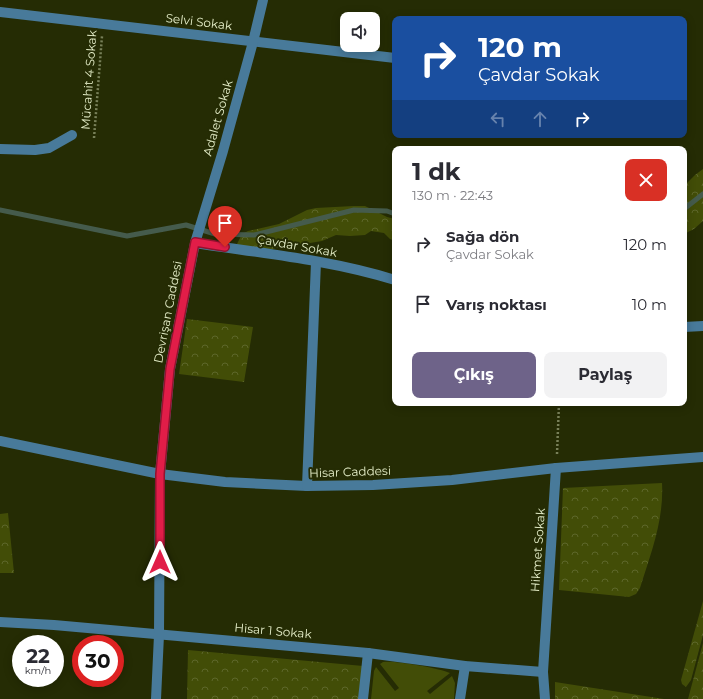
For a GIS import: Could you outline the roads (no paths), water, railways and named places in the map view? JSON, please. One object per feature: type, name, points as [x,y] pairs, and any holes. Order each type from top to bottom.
[{"type":"street","name":"Adalet Sokak","points":[[195,240],[223,151],[263,0]]},
{"type":"street","name":"Selvi Sokak","points":[[0,12],[392,58]]},
{"type":"street","points":[[0,148],[35,150],[49,148],[72,135]]},
{"type":"street","name":"Çavdar Sokak","points":[[195,240],[374,273],[392,279]]},
{"type":"street","name":"Devrişan Caddesi","points":[[156,699],[159,635],[160,474],[170,369],[195,240]]},
{"type":"street","points":[[307,486],[316,262]]},
{"type":"street","points":[[687,327],[703,326]]},
{"type":"street","name":"Hisar Caddesi","points":[[0,441],[160,474],[225,482],[307,486],[373,485],[452,480],[556,468],[703,457]]},
{"type":"street","name":"Hikmet Sokak","points":[[545,699],[543,672],[556,468]]},
{"type":"street","name":"Hisar 1 Sokak","points":[[0,622],[54,625],[368,653],[465,666],[543,672]]},
{"type":"street","points":[[362,699],[368,653]]},
{"type":"street","points":[[460,699],[465,666]]},
{"type":"waterway","points":[[687,207],[703,194]]},
{"type":"waterway","points":[[0,210],[127,236],[186,225],[215,234],[254,235],[354,210],[387,211],[392,213]]}]
